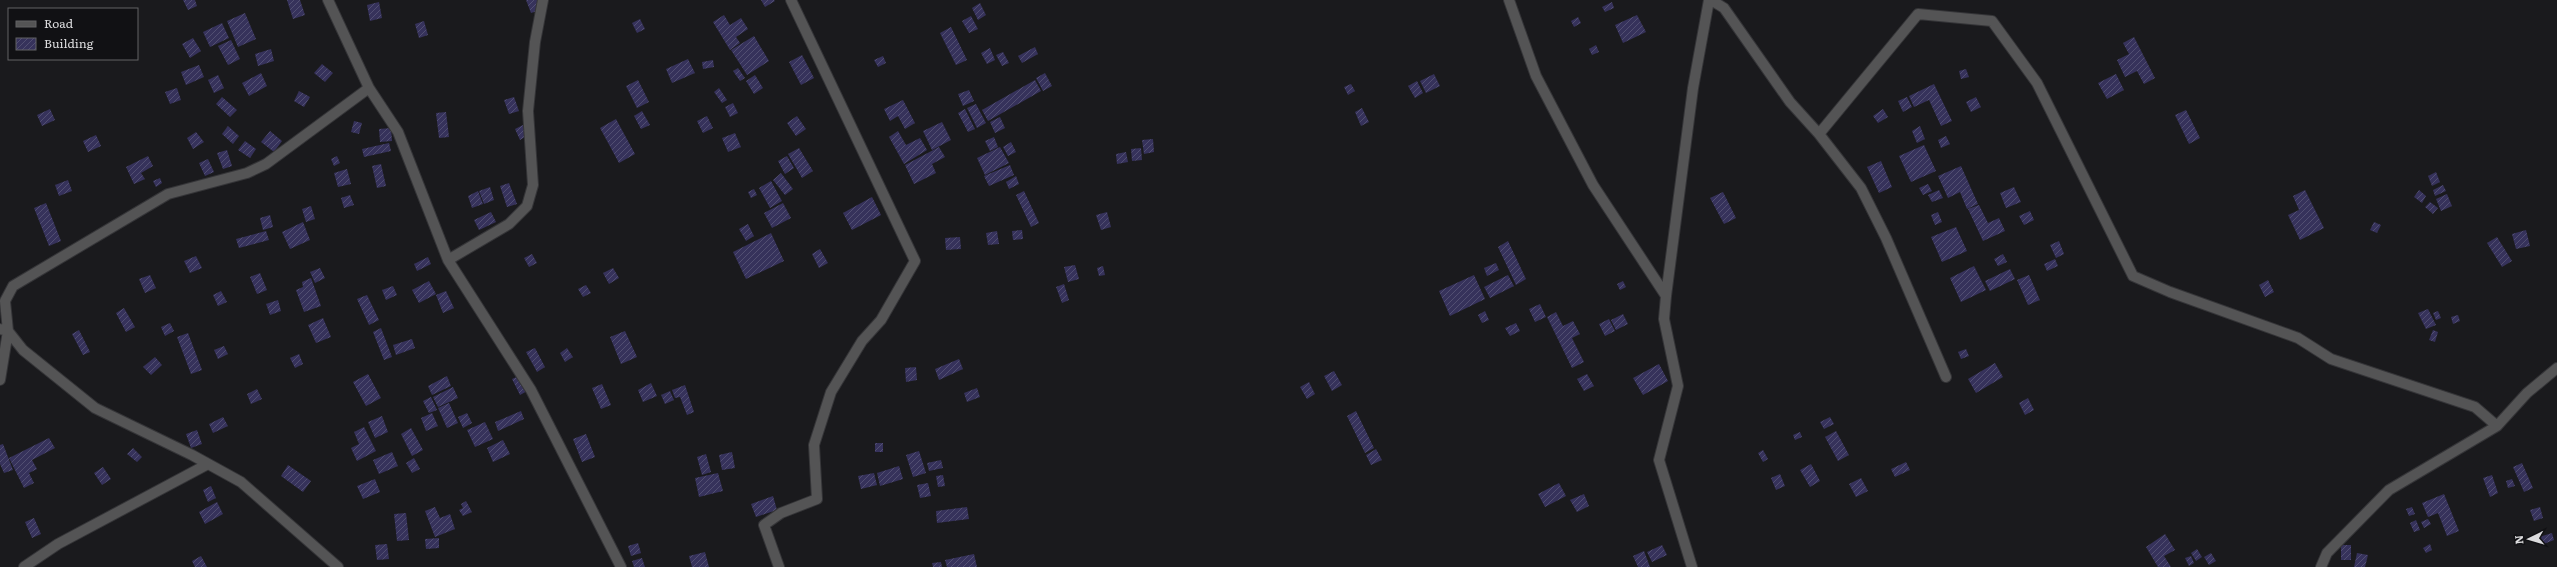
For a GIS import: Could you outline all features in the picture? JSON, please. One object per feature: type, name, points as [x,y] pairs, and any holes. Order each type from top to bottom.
[{"type":"street","points":[[328,0],[369,88],[398,132],[448,260],[531,390],[621,567]]},
{"type":"street","points":[[448,260],[509,224],[527,206],[533,185],[528,111],[535,42],[543,0]]},
{"type":"street","points":[[779,567],[764,525],[781,513],[817,500],[814,445],[831,392],[862,341],[881,320],[915,261],[791,0]]},
{"type":"street","points":[[1509,0],[1536,76],[1593,186],[1666,296]]},
{"type":"street","points":[[1692,567],[1659,460],[1678,386],[1664,319],[1666,296],[1693,88],[1710,0],[1724,8],[1790,102],[1819,134],[1861,188],[1886,238],[1946,377]]},
{"type":"street","points":[[1819,134],[1918,14],[1992,21],[2037,83],[2133,276],[2170,292],[2298,338],[2331,359],[2475,407],[2497,426]]},
{"type":"street","points":[[0,380],[5,301],[13,286],[168,194],[247,173],[266,164],[369,88]]},
{"type":"street","points":[[4,330],[23,350],[95,408],[241,482],[338,567]]},
{"type":"street","points":[[2321,567],[2327,553],[2389,490],[2497,426],[2527,393],[2557,368]]},
{"type":"street","points":[[24,567],[58,544],[208,464]]},
{"type":"building","points":[[183,0],[195,0],[197,6],[188,10]]},
{"type":"building","points":[[287,0],[300,0],[305,15],[293,19]]},
{"type":"building","points":[[526,0],[537,0],[540,10],[531,13]]},
{"type":"building","points":[[761,0],[774,0],[775,1],[765,7]]},
{"type":"building","points":[[379,2],[382,18],[370,21],[367,5]]},
{"type":"building","points":[[1612,2],[1614,8],[1605,12],[1602,7]]},
{"type":"building","points":[[980,3],[986,15],[978,20],[972,8]]},
{"type":"building","points":[[245,13],[256,39],[238,47],[227,21]]},
{"type":"building","points":[[724,15],[730,25],[741,18],[748,29],[736,37],[740,43],[730,50],[713,22]]},
{"type":"building","points":[[1637,15],[1646,32],[1623,43],[1615,25]]},
{"type":"building","points":[[971,16],[978,29],[969,33],[962,21]]},
{"type":"building","points":[[1578,17],[1581,23],[1574,27],[1571,21]]},
{"type":"building","points":[[640,19],[645,29],[637,33],[632,23]]},
{"type":"building","points":[[424,21],[428,35],[419,38],[415,24]]},
{"type":"building","points":[[222,23],[229,38],[210,47],[203,32]]},
{"type":"building","points":[[951,27],[967,60],[956,65],[940,33]]},
{"type":"building","points":[[754,36],[769,61],[747,75],[731,50]]},
{"type":"building","points":[[2134,37],[2155,78],[2144,84],[2137,71],[2125,77],[2117,60],[2129,54],[2123,43]]},
{"type":"building","points":[[193,38],[201,51],[190,58],[182,44]]},
{"type":"building","points":[[231,40],[240,59],[228,65],[218,46]]},
{"type":"building","points":[[1596,45],[1599,52],[1592,55],[1589,49]]},
{"type":"building","points":[[1035,47],[1038,54],[1022,63],[1018,56]]},
{"type":"building","points":[[990,48],[995,60],[987,64],[981,53]]},
{"type":"building","points":[[271,49],[274,61],[258,66],[255,54]]},
{"type":"building","points":[[1003,52],[1009,63],[1002,66],[996,55]]},
{"type":"building","points":[[802,55],[814,78],[801,85],[789,62]]},
{"type":"building","points":[[883,56],[886,63],[878,67],[874,60]]},
{"type":"building","points":[[688,59],[695,73],[672,83],[666,69]]},
{"type":"building","points":[[713,60],[714,67],[703,69],[702,62]]},
{"type":"building","points":[[322,64],[333,73],[325,82],[314,73]]},
{"type":"building","points":[[199,65],[204,77],[186,85],[181,72]]},
{"type":"building","points":[[738,68],[745,78],[740,81],[733,71]]},
{"type":"building","points":[[1966,69],[1969,77],[1961,79],[1959,71]]},
{"type":"building","points":[[261,73],[267,86],[249,96],[242,83]]},
{"type":"building","points":[[1045,73],[1052,86],[1043,91],[1036,78]]},
{"type":"building","points":[[1434,74],[1440,86],[1426,93],[1420,81]]},
{"type":"building","points":[[2116,74],[2124,90],[2107,99],[2098,83]]},
{"type":"building","points":[[218,75],[224,88],[214,93],[208,80]]},
{"type":"building","points":[[755,75],[763,88],[754,94],[746,81]]},
{"type":"building","points":[[638,80],[649,102],[637,108],[626,86]]},
{"type":"building","points":[[1035,80],[1041,91],[988,121],[982,110]]},
{"type":"building","points":[[1417,81],[1423,93],[1415,98],[1408,86]]},
{"type":"building","points":[[1351,84],[1355,91],[1348,95],[1344,87]]},
{"type":"building","points":[[1934,84],[1952,121],[1941,126],[1929,100],[1914,107],[1909,96]]},
{"type":"building","points":[[177,88],[181,100],[170,104],[165,92]]},
{"type":"building","points":[[719,88],[727,100],[722,103],[714,92]]},
{"type":"building","points":[[969,90],[974,101],[963,106],[958,94]]},
{"type":"building","points":[[299,91],[310,97],[304,107],[294,101]]},
{"type":"building","points":[[222,97],[237,110],[230,117],[216,104]]},
{"type":"building","points":[[514,97],[519,111],[509,114],[504,100]]},
{"type":"building","points":[[1907,97],[1912,107],[1903,112],[1898,101]]},
{"type":"building","points":[[1976,97],[1981,107],[1971,112],[1966,102]]},
{"type":"building","points":[[903,100],[915,123],[905,129],[898,116],[890,121],[884,109]]},
{"type":"building","points":[[733,103],[738,113],[730,117],[725,107]]},
{"type":"building","points":[[976,104],[986,123],[977,128],[967,108]]},
{"type":"building","points":[[1362,108],[1369,122],[1361,126],[1355,112]]},
{"type":"building","points":[[50,109],[55,120],[42,126],[37,115]]},
{"type":"building","points":[[965,109],[975,129],[968,132],[958,113]]},
{"type":"building","points":[[1883,109],[1888,117],[1878,123],[1873,116]]},
{"type":"building","points":[[2186,110],[2200,138],[2189,144],[2175,115]]},
{"type":"building","points":[[642,111],[650,125],[641,129],[634,116]]},
{"type":"building","points":[[446,112],[449,137],[439,138],[436,113]]},
{"type":"building","points":[[707,116],[713,128],[703,133],[697,121]]},
{"type":"building","points":[[797,116],[806,129],[796,136],[787,123]]},
{"type":"building","points":[[1000,117],[1005,128],[995,133],[990,122]]},
{"type":"building","points":[[616,119],[635,154],[619,163],[600,128]]},
{"type":"building","points":[[354,121],[362,123],[359,134],[351,132]]},
{"type":"building","points":[[942,122],[951,140],[932,150],[923,131]]},
{"type":"building","points":[[523,125],[528,135],[520,140],[515,129]]},
{"type":"building","points":[[228,126],[239,136],[233,144],[222,134]]},
{"type":"building","points":[[1920,126],[1925,139],[1917,143],[1912,131]]},
{"type":"building","points":[[391,128],[392,141],[380,142],[379,129]]},
{"type":"building","points":[[270,131],[282,141],[274,152],[261,142]]},
{"type":"building","points":[[898,131],[906,145],[920,138],[927,150],[904,164],[889,137]]},
{"type":"building","points":[[196,132],[204,142],[193,149],[187,138]]},
{"type":"building","points":[[735,133],[741,147],[728,152],[722,138]]},
{"type":"building","points":[[96,135],[101,146],[88,152],[83,141]]},
{"type":"building","points":[[1946,136],[1950,144],[1941,148],[1938,140]]},
{"type":"building","points":[[994,137],[998,147],[990,151],[985,141]]},
{"type":"building","points":[[1153,139],[1154,152],[1144,154],[1142,140]]},
{"type":"building","points":[[245,141],[256,149],[250,158],[238,150]]},
{"type":"building","points":[[1011,142],[1016,152],[1008,156],[1003,147]]},
{"type":"building","points":[[389,143],[391,151],[364,157],[362,149]]},
{"type":"building","points":[[1924,145],[1936,171],[1911,182],[1899,156]]},
{"type":"building","points":[[939,147],[945,157],[932,164],[936,173],[914,184],[905,165]]},
{"type":"building","points":[[1000,147],[1009,163],[985,175],[977,158]]},
{"type":"building","points":[[799,148],[813,171],[802,178],[788,154]]},
{"type":"building","points":[[1141,148],[1142,160],[1132,161],[1131,149]]},
{"type":"building","points":[[227,150],[232,166],[223,169],[217,153]]},
{"type":"building","points":[[1126,152],[1128,162],[1117,164],[1116,154]]},
{"type":"building","points":[[148,156],[153,166],[141,173],[145,179],[134,184],[126,167]]},
{"type":"building","points":[[337,156],[340,163],[334,166],[331,159]]},
{"type":"building","points":[[787,156],[794,168],[785,174],[778,161]]},
{"type":"building","points":[[208,159],[214,172],[205,176],[199,163]]},
{"type":"building","points":[[1881,161],[1892,187],[1879,193],[1867,167]]},
{"type":"building","points":[[381,164],[386,186],[377,188],[372,166]]},
{"type":"building","points":[[1010,165],[1014,175],[989,186],[984,176]]},
{"type":"building","points":[[1961,166],[1978,204],[1967,209],[1960,192],[1948,198],[1938,176]]},
{"type":"building","points":[[347,169],[351,184],[338,187],[334,173]]},
{"type":"building","points":[[2436,172],[2440,182],[2432,186],[2428,176]]},
{"type":"building","points":[[781,173],[793,189],[785,195],[773,180]]},
{"type":"building","points":[[1016,176],[1019,184],[1009,189],[1006,182]]},
{"type":"building","points":[[160,178],[162,183],[156,187],[153,181]]},
{"type":"building","points":[[68,180],[72,191],[59,196],[55,185]]},
{"type":"building","points":[[771,181],[782,201],[770,208],[759,188]]},
{"type":"building","points":[[509,183],[517,204],[507,207],[500,186]]},
{"type":"building","points":[[1928,184],[1932,191],[1923,195],[1919,188]]},
{"type":"building","points":[[2443,185],[2446,191],[2435,196],[2433,190]]},
{"type":"building","points":[[490,187],[494,200],[484,204],[479,191]]},
{"type":"building","points":[[2014,187],[2021,202],[2006,208],[2000,193]]},
{"type":"building","points":[[754,189],[757,195],[751,198],[748,192]]},
{"type":"building","points":[[1939,190],[1943,198],[1932,202],[1928,195]]},
{"type":"building","points":[[2305,190],[2324,228],[2300,240],[2288,215],[2299,210],[2293,196]]},
{"type":"building","points":[[2419,190],[2426,196],[2422,203],[2414,197]]},
{"type":"building","points":[[478,191],[483,204],[472,208],[468,196]]},
{"type":"building","points":[[1024,191],[1039,223],[1031,227],[1016,195]]},
{"type":"building","points":[[1723,192],[1736,218],[1724,224],[1710,198]]},
{"type":"building","points":[[2447,194],[2452,206],[2441,211],[2436,199]]},
{"type":"building","points":[[350,195],[354,205],[344,208],[341,198]]},
{"type":"building","points":[[872,197],[881,215],[852,230],[843,213]]},
{"type":"building","points":[[2430,202],[2438,208],[2433,214],[2425,207]]},
{"type":"building","points":[[46,203],[61,241],[49,246],[34,208]]},
{"type":"building","points":[[783,203],[791,218],[772,228],[764,213]]},
{"type":"building","points":[[1979,205],[1988,223],[1999,218],[2005,231],[1983,241],[1968,209]]},
{"type":"building","points":[[311,206],[315,219],[306,222],[302,209]]},
{"type":"building","points":[[2030,211],[2034,220],[2024,225],[2019,216]]},
{"type":"building","points":[[491,212],[496,222],[479,230],[474,220]]},
{"type":"building","points":[[1107,212],[1111,227],[1101,230],[1096,215]]},
{"type":"building","points":[[1938,212],[1942,222],[1935,225],[1931,215]]},
{"type":"building","points":[[270,215],[273,227],[263,230],[260,218]]},
{"type":"building","points":[[303,222],[310,240],[290,249],[282,232]]},
{"type":"building","points":[[2374,222],[2381,225],[2377,233],[2370,230]]},
{"type":"building","points":[[748,224],[754,236],[746,241],[739,229]]},
{"type":"building","points":[[1956,227],[1967,251],[1942,262],[1931,237]]},
{"type":"building","points":[[1022,230],[1023,239],[1013,240],[1012,231]]},
{"type":"building","points":[[2526,230],[2530,246],[2516,249],[2512,234]]},
{"type":"building","points":[[266,231],[269,240],[239,248],[236,239]]},
{"type":"building","points":[[997,231],[999,244],[988,245],[986,233]]},
{"type":"building","points":[[771,233],[784,261],[746,279],[733,252]]},
{"type":"building","points":[[960,237],[961,249],[946,250],[945,238]]},
{"type":"building","points":[[2497,237],[2512,261],[2502,267],[2487,243]]},
{"type":"building","points":[[1508,241],[1526,279],[1516,285],[1498,247]]},
{"type":"building","points":[[2059,241],[2064,254],[2056,258],[2050,245]]},
{"type":"building","points":[[820,249],[828,263],[819,268],[812,254]]},
{"type":"building","points":[[532,254],[537,263],[529,267],[524,258]]},
{"type":"building","points":[[2003,254],[2007,262],[1998,266],[1994,259]]},
{"type":"building","points":[[196,256],[202,268],[190,273],[184,261]]},
{"type":"building","points":[[428,257],[431,264],[417,271],[414,264]]},
{"type":"building","points":[[2055,259],[2058,266],[2047,271],[2044,264]]},
{"type":"building","points":[[1496,263],[1499,270],[1487,276],[1484,268]]},
{"type":"building","points":[[1075,265],[1079,279],[1068,282],[1064,267]]},
{"type":"building","points":[[1103,266],[1105,275],[1099,276],[1097,268]]},
{"type":"building","points":[[1974,266],[1986,290],[1961,302],[1950,278]]},
{"type":"building","points":[[320,268],[325,278],[315,283],[310,272]]},
{"type":"building","points":[[613,268],[619,278],[609,284],[603,273]]},
{"type":"building","points":[[2010,269],[2015,279],[1990,291],[1985,281]]},
{"type":"building","points":[[260,273],[267,290],[257,294],[250,277]]},
{"type":"building","points":[[150,275],[156,288],[145,293],[139,279]]},
{"type":"building","points":[[1474,275],[1485,299],[1450,316],[1439,291]]},
{"type":"building","points":[[1508,275],[1514,286],[1490,298],[1484,287]]},
{"type":"building","points":[[2029,275],[2040,300],[2028,305],[2017,280]]},
{"type":"building","points":[[311,278],[321,306],[304,312],[296,290],[303,287],[302,282]]},
{"type":"building","points":[[2268,280],[2274,292],[2265,297],[2259,285]]},
{"type":"building","points":[[429,281],[436,294],[419,303],[412,290]]},
{"type":"building","points":[[1623,281],[1626,287],[1620,290],[1617,284]]},
{"type":"building","points":[[1064,284],[1069,300],[1062,303],[1056,287]]},
{"type":"building","points":[[586,285],[591,293],[583,297],[578,289]]},
{"type":"building","points":[[393,286],[397,295],[386,300],[382,290]]},
{"type":"building","points":[[221,291],[227,302],[218,306],[213,295]]},
{"type":"building","points":[[446,291],[454,308],[443,313],[436,295]]},
{"type":"building","points":[[367,295],[379,320],[369,325],[357,299]]},
{"type":"building","points":[[278,300],[281,311],[270,315],[266,304]]},
{"type":"building","points":[[1540,304],[1546,317],[1535,322],[1529,309]]},
{"type":"building","points":[[124,308],[135,327],[126,332],[116,313]]},
{"type":"building","points":[[2428,309],[2436,325],[2426,329],[2418,313]]},
{"type":"building","points":[[1485,311],[1489,320],[1482,323],[1478,315]]},
{"type":"building","points":[[2438,311],[2441,318],[2436,320],[2433,313]]},
{"type":"building","points":[[1556,312],[1563,326],[1573,321],[1580,334],[1572,338],[1584,362],[1572,368],[1547,317]]},
{"type":"building","points":[[1623,314],[1628,324],[1616,330],[1611,320]]},
{"type":"building","points":[[2458,315],[2460,321],[2453,324],[2451,317]]},
{"type":"building","points":[[323,318],[331,337],[316,343],[308,325]]},
{"type":"building","points":[[1609,319],[1615,331],[1605,336],[1599,324]]},
{"type":"building","points":[[170,323],[174,331],[165,336],[161,327]]},
{"type":"building","points":[[1516,323],[1520,331],[1510,336],[1505,328]]},
{"type":"building","points":[[381,328],[392,357],[384,360],[373,332]]},
{"type":"building","points":[[79,330],[90,352],[83,355],[72,334]]},
{"type":"building","points":[[2433,330],[2438,332],[2435,342],[2429,340]]},
{"type":"building","points":[[625,331],[637,357],[621,364],[610,337]]},
{"type":"building","points":[[188,333],[202,370],[191,374],[177,337]]},
{"type":"building","points":[[412,339],[415,348],[396,355],[393,345]]},
{"type":"building","points":[[224,346],[228,354],[218,359],[214,350]]},
{"type":"building","points":[[535,348],[545,367],[537,372],[526,352]]},
{"type":"building","points":[[567,348],[573,357],[565,362],[560,353]]},
{"type":"building","points":[[1966,349],[1969,356],[1961,359],[1958,352]]},
{"type":"building","points":[[299,354],[303,364],[295,368],[290,358]]},
{"type":"building","points":[[155,357],[162,365],[151,375],[143,367]]},
{"type":"building","points":[[959,359],[963,369],[939,380],[935,369]]},
{"type":"building","points":[[1995,363],[2003,377],[1976,393],[1968,379]]},
{"type":"building","points":[[1659,364],[1668,381],[1643,395],[1633,378]]},
{"type":"building","points":[[916,367],[917,380],[906,382],[905,368]]},
{"type":"building","points":[[1334,371],[1342,385],[1332,391],[1324,376]]},
{"type":"building","points":[[368,374],[381,398],[366,406],[353,382]]},
{"type":"building","points":[[1587,374],[1594,386],[1584,391],[1577,379]]},
{"type":"building","points":[[521,375],[529,390],[520,395],[512,379]]},
{"type":"building","points":[[447,376],[451,386],[432,395],[428,386]]},
{"type":"building","points":[[1309,382],[1315,394],[1307,399],[1300,387]]},
{"type":"building","points":[[651,383],[657,396],[643,402],[638,390]]},
{"type":"building","points":[[602,384],[611,405],[601,409],[592,388]]},
{"type":"building","points":[[685,385],[694,412],[687,415],[680,397],[675,398],[672,390]]},
{"type":"building","points":[[453,387],[458,398],[438,407],[433,397]]},
{"type":"building","points":[[977,388],[980,397],[967,402],[964,393]]},
{"type":"building","points":[[257,389],[262,399],[251,404],[247,394]]},
{"type":"building","points":[[670,391],[674,400],[665,404],[661,395]]},
{"type":"building","points":[[431,397],[437,410],[429,413],[423,401]]},
{"type":"building","points":[[2028,398],[2034,410],[2025,415],[2019,403]]},
{"type":"building","points":[[449,403],[458,423],[447,428],[438,408]]},
{"type":"building","points":[[521,411],[524,419],[498,431],[495,422]]},
{"type":"building","points":[[1356,411],[1374,448],[1365,453],[1347,416]]},
{"type":"building","points":[[432,413],[438,426],[426,431],[421,418]]},
{"type":"building","points":[[467,413],[472,423],[463,428],[458,417]]},
{"type":"building","points":[[382,416],[388,432],[375,438],[368,422]]},
{"type":"building","points":[[223,417],[228,426],[213,433],[209,424]]},
{"type":"building","points":[[1830,417],[1834,424],[1824,429],[1820,422]]},
{"type":"building","points":[[485,422],[493,439],[475,447],[467,430]]},
{"type":"building","points":[[364,427],[376,451],[357,461],[351,448],[359,444],[354,432]]},
{"type":"building","points":[[411,428],[423,450],[412,456],[401,434]]},
{"type":"building","points":[[197,430],[202,444],[191,448],[186,434]]},
{"type":"building","points":[[1836,431],[1849,455],[1838,461],[1825,437]]},
{"type":"building","points":[[1800,432],[1802,437],[1795,440],[1793,435]]},
{"type":"building","points":[[586,434],[595,457],[582,462],[573,439]]},
{"type":"building","points":[[49,438],[55,448],[32,460],[37,469],[29,473],[34,483],[24,488],[9,458]]},
{"type":"building","points":[[503,440],[510,454],[493,462],[487,448]]},
{"type":"building","points":[[875,443],[883,443],[883,452],[875,452]]},
{"type":"building","points":[[3,444],[13,470],[4,473],[0,464],[0,445]]},
{"type":"building","points":[[133,448],[142,457],[137,462],[127,454]]},
{"type":"building","points":[[1376,449],[1382,460],[1371,465],[1366,455]]},
{"type":"building","points":[[1763,450],[1768,459],[1763,462],[1758,453]]},
{"type":"building","points":[[919,451],[926,473],[913,477],[906,455]]},
{"type":"building","points":[[392,452],[398,466],[379,474],[373,460]]},
{"type":"building","points":[[732,452],[735,468],[722,470],[719,455]]},
{"type":"building","points":[[706,454],[711,472],[702,475],[697,457]]},
{"type":"building","points":[[414,458],[420,469],[412,473],[406,463]]},
{"type":"building","points":[[941,460],[943,468],[929,471],[927,463]]},
{"type":"building","points":[[1906,462],[1910,470],[1895,477],[1891,469]]},
{"type":"building","points":[[2522,463],[2533,488],[2524,492],[2513,467]]},
{"type":"building","points":[[1811,464],[1820,481],[1810,487],[1800,470]]},
{"type":"building","points":[[288,465],[311,481],[303,492],[281,476]]},
{"type":"building","points":[[899,466],[903,479],[880,486],[877,473]]},
{"type":"building","points":[[103,467],[111,479],[102,485],[94,473]]},
{"type":"building","points":[[718,473],[723,491],[699,497],[695,478]]},
{"type":"building","points":[[874,473],[877,485],[861,489],[858,476]]},
{"type":"building","points":[[1780,474],[1785,486],[1776,490],[1771,478]]},
{"type":"building","points":[[943,475],[945,486],[938,487],[936,476]]},
{"type":"building","points":[[2492,475],[2498,493],[2490,497],[2483,478]]},
{"type":"building","points":[[1861,478],[1868,491],[1856,497],[1849,484]]},
{"type":"building","points":[[375,479],[380,492],[363,499],[357,486]]},
{"type":"building","points":[[2512,479],[2515,486],[2508,488],[2506,481]]},
{"type":"building","points":[[928,483],[931,496],[920,498],[917,485]]},
{"type":"building","points":[[1559,483],[1566,496],[1545,507],[1538,494]]},
{"type":"building","points":[[211,486],[216,498],[208,502],[203,490]]},
{"type":"building","points":[[1584,494],[1589,506],[1577,512],[1570,500]]},
{"type":"building","points":[[2444,494],[2459,531],[2447,536],[2438,513],[2428,517],[2422,503]]},
{"type":"building","points":[[773,496],[777,510],[756,517],[751,504]]},
{"type":"building","points":[[466,501],[472,512],[463,516],[459,510],[463,508],[461,504]]},
{"type":"building","points":[[217,502],[223,514],[205,524],[199,512]]},
{"type":"building","points":[[435,507],[440,518],[450,514],[455,529],[435,537],[425,511]]},
{"type":"building","points":[[967,507],[969,519],[937,523],[936,511]]},
{"type":"building","points":[[2412,507],[2415,514],[2409,516],[2406,509]]},
{"type":"building","points":[[2540,507],[2543,518],[2534,521],[2530,510]]},
{"type":"building","points":[[406,513],[409,540],[397,541],[394,514]]},
{"type":"building","points":[[34,518],[41,534],[32,538],[25,522]]},
{"type":"building","points":[[2428,519],[2431,524],[2424,528],[2421,522]]},
{"type":"building","points":[[2416,520],[2420,530],[2414,532],[2410,523]]},
{"type":"building","points":[[2552,533],[2554,540],[2541,545],[2539,537]]},
{"type":"building","points":[[2165,534],[2175,550],[2164,556],[2171,567],[2158,567],[2146,547]]},
{"type":"building","points":[[439,538],[439,548],[426,549],[425,539]]},
{"type":"building","points":[[638,543],[641,553],[631,556],[628,546]]},
{"type":"building","points":[[387,544],[389,559],[377,560],[375,545]]},
{"type":"building","points":[[2430,544],[2432,550],[2426,553],[2423,548]]},
{"type":"building","points":[[1662,545],[1667,555],[1652,562],[1647,552]]},
{"type":"building","points":[[2341,545],[2351,545],[2351,560],[2341,560]]},
{"type":"building","points":[[2197,549],[2202,557],[2196,561],[2191,553]]},
{"type":"building","points":[[1644,551],[1650,567],[1638,567],[1633,556]]},
{"type":"building","points":[[705,552],[709,567],[692,567],[689,556]]},
{"type":"building","points":[[2211,553],[2216,561],[2209,565],[2204,557]]},
{"type":"building","points":[[2357,553],[2368,555],[2365,567],[2354,567]]},
{"type":"building","points":[[974,554],[977,567],[947,567],[945,560]]},
{"type":"building","points":[[201,556],[207,567],[195,567],[192,561]]},
{"type":"building","points":[[2191,556],[2194,563],[2189,566],[2185,558]]},
{"type":"building","points":[[642,558],[645,567],[634,567],[632,561]]},
{"type":"building","points":[[941,562],[942,567],[933,567],[932,563]]}]
